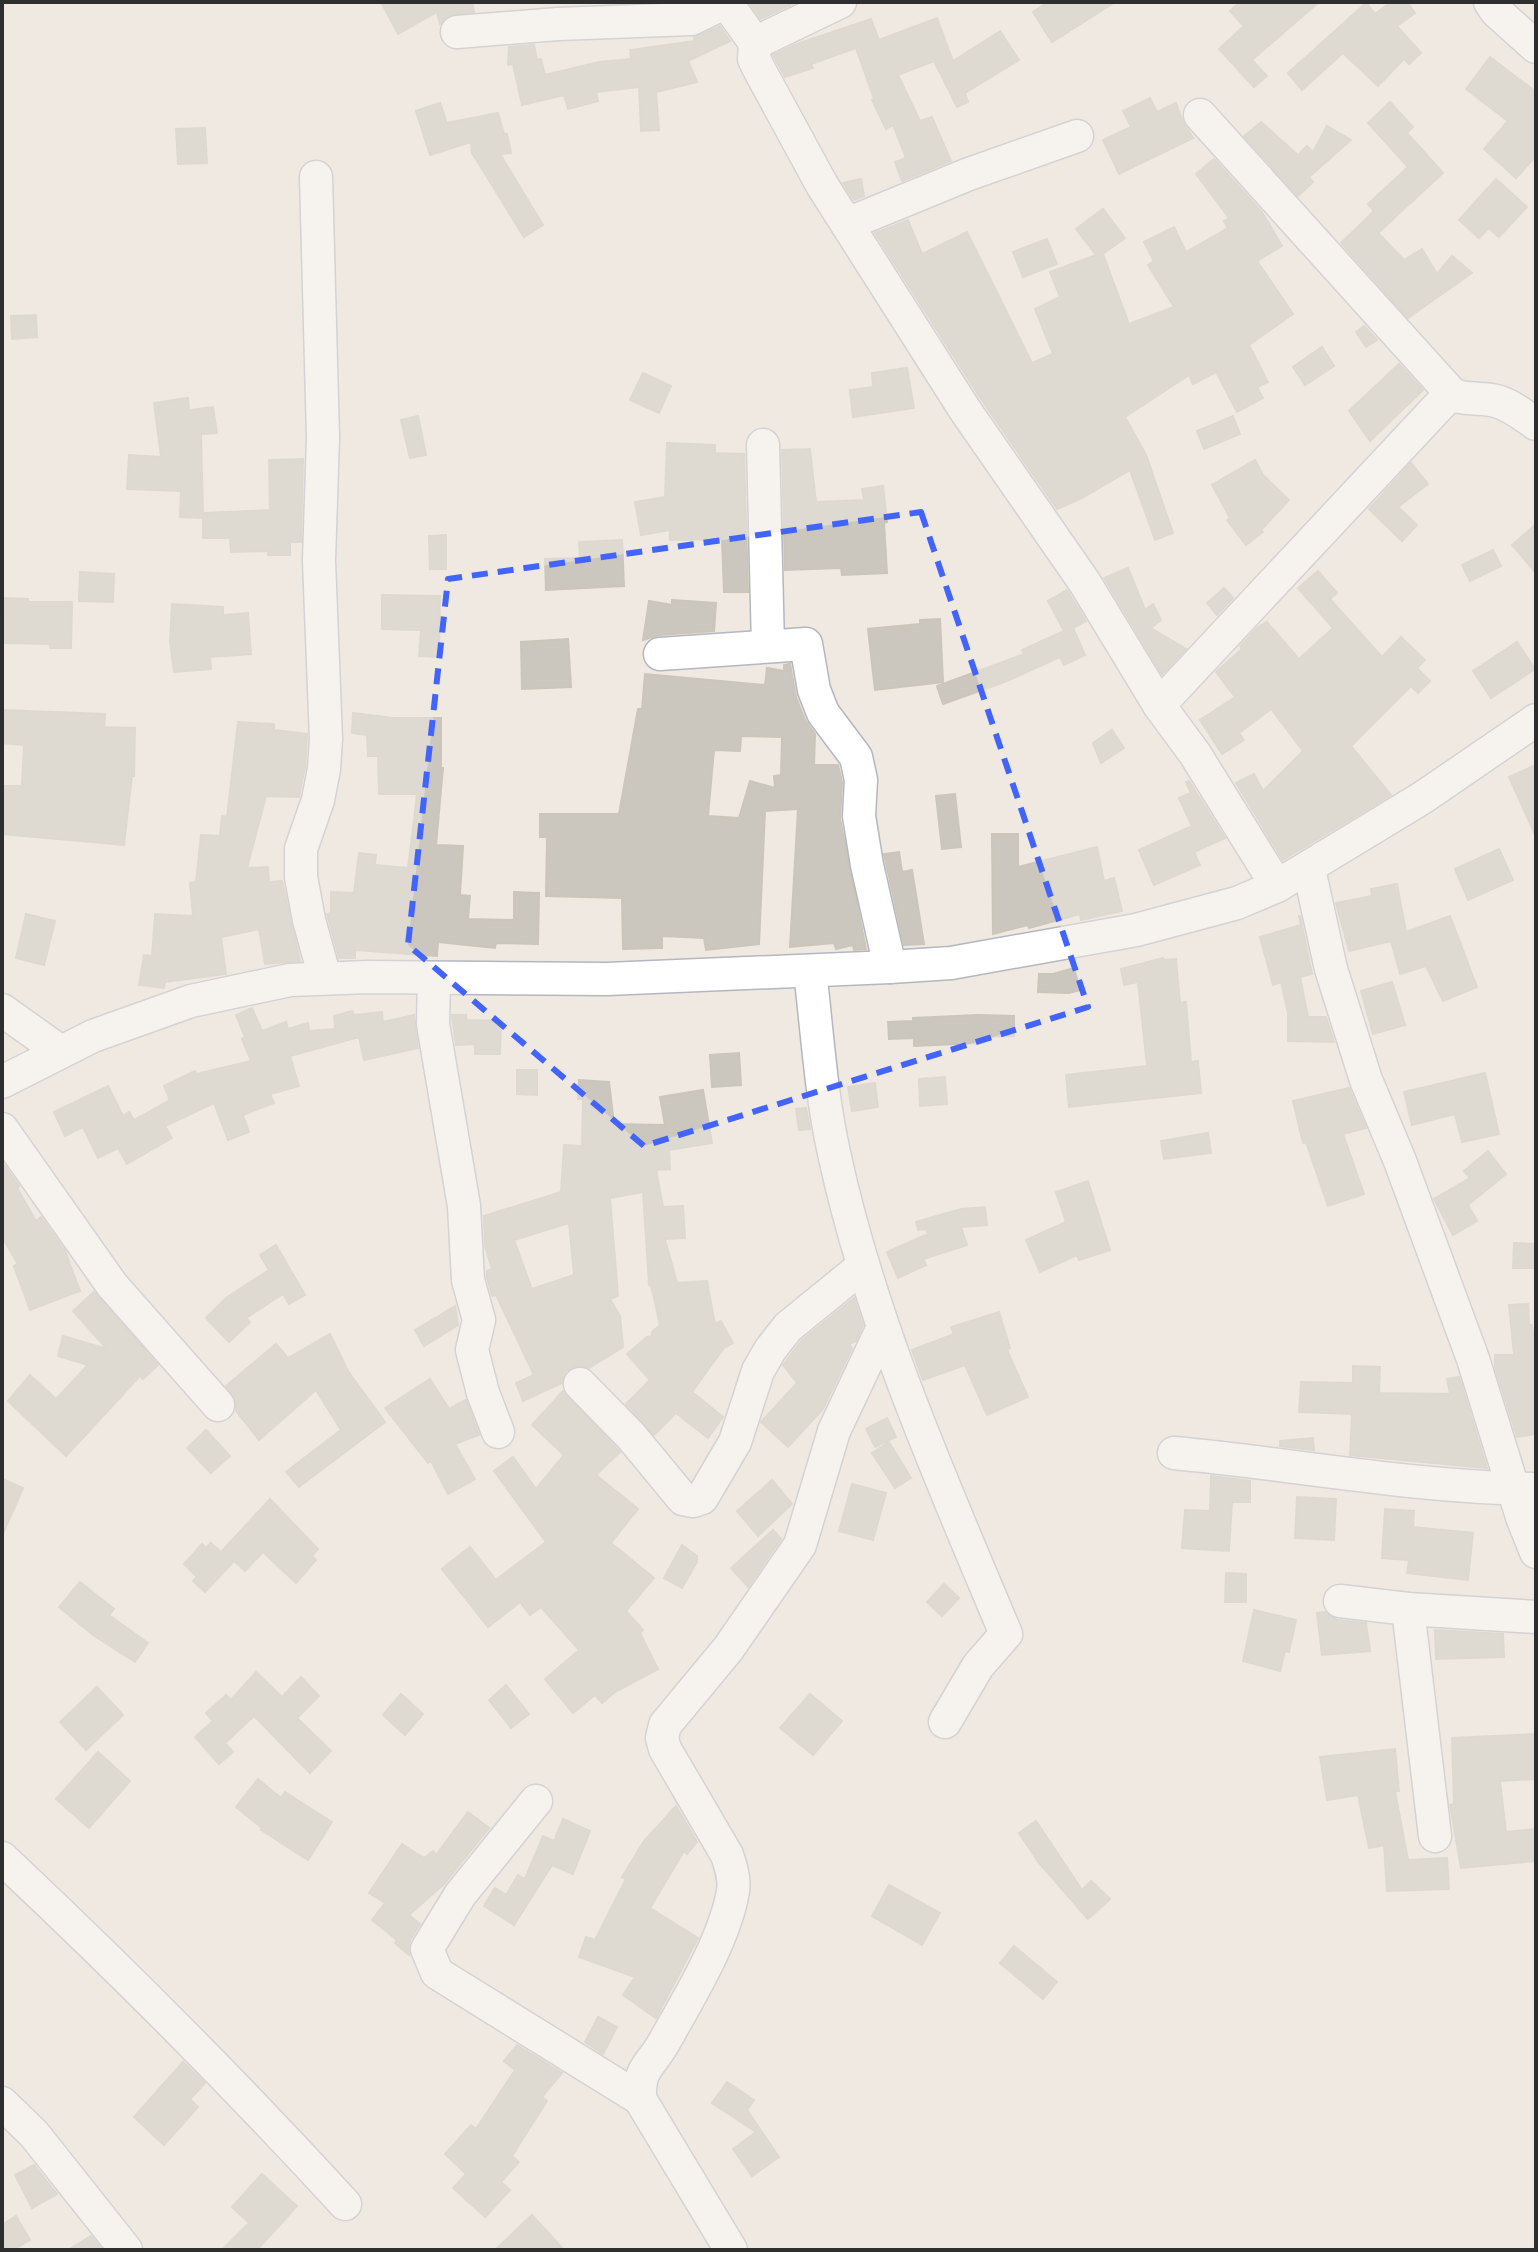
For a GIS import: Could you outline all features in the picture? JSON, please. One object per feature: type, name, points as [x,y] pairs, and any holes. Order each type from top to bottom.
[{"type":"street","points":[[457,32],[691,19],[726,2],[755,43],[754,59],[822,185],[965,410],[1085,583],[1159,705],[1195,754],[1277,886]]},
{"type":"street","points":[[755,43],[840,2]]},
{"type":"street","points":[[1490,2],[1536,47]]},
{"type":"street","points":[[1200,115],[1451,393],[1457,397],[1484,398],[1511,406],[1536,424]]},
{"type":"street","points":[[847,224],[969,174],[1077,136]]},
{"type":"street","points":[[316,177],[323,437],[319,561],[326,739],[318,800],[301,849],[304,892],[325,978]]},
{"type":"street","points":[[1159,705],[1451,393]]},
{"type":"street","points":[[763,445],[768,646]]},
{"type":"street","points":[[660,654],[806,644],[814,690],[823,713],[856,757],[861,780],[859,816],[890,967]]},
{"type":"street","points":[[2,1082],[93,1036],[191,1001],[275,983],[325,978],[607,979],[890,967],[951,963],[1136,930],[1237,903],[1277,886],[1422,798],[1536,720]]},
{"type":"street","points":[[1309,869],[1331,969],[1366,1080],[1400,1161],[1524,1488],[1536,1552]]},
{"type":"street","points":[[810,971],[833,1151],[863,1266],[930,1452],[1006,1634],[978,1666],[945,1722]]},
{"type":"street","points":[[434,978],[433,1024],[464,1206],[468,1280],[479,1320],[472,1350],[483,1393],[498,1432]]},
{"type":"street","points":[[2,1010],[61,1052]]},
{"type":"street","points":[[2,1129],[112,1285],[218,1405]]},
{"type":"street","points":[[580,1384],[631,1436],[683,1499],[693,1501],[702,1498],[735,1442],[758,1371],[770,1350],[788,1327],[863,1266]]},
{"type":"street","points":[[640,2099],[643,2071],[660,2049],[702,1974],[733,1890],[733,1872],[727,1855],[665,1749],[662,1738],[665,1725],[728,1649],[800,1545],[834,1431],[883,1327]]},
{"type":"street","points":[[1174,1453],[1252,1460],[1273,1466],[1351,1475],[1524,1488]]},
{"type":"street","points":[[1340,1601],[1408,1609],[1536,1617]]},
{"type":"street","points":[[1408,1609],[1435,1836]]},
{"type":"street","points":[[536,1801],[460,1895],[427,1949],[437,1973],[640,2099],[731,2250]]},
{"type":"street","points":[[2,1858],[118,1968],[261,2113],[345,2204]]},
{"type":"street","points":[[2,2103],[34,2134],[126,2250]]},
{"type":"highlighted area","points":[[921,512],[1088,1007],[644,1146],[408,945],[448,579]]},
{"type":"building","points":[[381,2],[472,2],[474,12],[447,16],[440,24],[437,12],[398,34]]},
{"type":"building","points":[[749,2],[796,2],[761,19]]},
{"type":"building","points":[[1048,2],[1115,2],[1052,42],[1033,12]]},
{"type":"building","points":[[1240,2],[1319,2],[1252,60],[1267,76],[1254,87],[1219,49],[1244,26],[1230,11]]},
{"type":"building","points":[[1391,2],[1407,2],[1415,13],[1397,26],[1421,53],[1409,64],[1404,59],[1378,86],[1343,53],[1302,90],[1288,73],[1366,3],[1375,14]]},
{"type":"building","points":[[937,18],[953,61],[1000,31],[1019,60],[965,93],[968,102],[957,107],[934,61],[898,75],[920,121],[932,117],[951,161],[902,181],[895,162],[906,158],[893,125],[886,129],[872,100],[856,48],[785,77],[773,55],[871,19],[879,40]]},
{"type":"building","points":[[720,26],[730,41],[688,61],[697,82],[656,92],[659,130],[641,131],[639,87],[596,92],[598,101],[568,109],[564,95],[522,105],[513,64],[508,65],[509,47],[534,45],[545,75],[599,62],[631,59],[630,50],[695,41],[694,37]]},
{"type":"building","points":[[1490,57],[1536,92],[1536,156],[1516,178],[1484,149],[1508,121],[1466,89]]},
{"type":"building","points":[[1150,98],[1157,112],[1176,103],[1193,138],[1119,174],[1103,140],[1131,127],[1123,111]]},
{"type":"building","points":[[1390,102],[1413,127],[1407,133],[1443,173],[1378,233],[1404,260],[1422,249],[1437,274],[1452,256],[1472,273],[1408,318],[1341,243],[1374,211],[1368,204],[1408,167],[1368,123]]},
{"type":"building","points":[[440,103],[447,123],[498,113],[511,153],[500,154],[543,225],[524,237],[472,153],[471,142],[430,155],[416,111]]},
{"type":"building","points":[[1261,122],[1298,155],[1307,146],[1313,152],[1327,126],[1351,140],[1309,177],[1313,182],[1298,196],[1244,136]]},
{"type":"building","points":[[205,128],[207,163],[178,164],[176,129]]},
{"type":"building","points":[[1214,159],[1262,212],[1282,246],[1257,261],[1293,314],[1249,345],[1268,382],[1257,387],[1263,398],[1237,412],[1216,372],[1193,384],[1189,375],[1125,417],[1146,455],[1173,533],[1155,540],[1130,470],[1057,509],[981,399],[875,233],[908,220],[922,254],[967,232],[1032,363],[1053,354],[1035,309],[1060,297],[1050,272],[1096,255],[1076,229],[1103,209],[1125,238],[1103,254],[1129,324],[1174,307],[1148,265],[1154,261],[1144,242],[1174,227],[1186,252],[1228,228],[1224,221],[1229,218],[1196,174]]},
{"type":"building","points":[[861,179],[864,196],[854,200],[843,183]]},
{"type":"building","points":[[1496,179],[1527,207],[1499,237],[1489,228],[1479,238],[1459,220]]},
{"type":"building","points":[[1047,239],[1057,264],[1023,277],[1013,252]]},
{"type":"building","points":[[36,315],[37,337],[12,339],[11,316]]},
{"type":"building","points":[[1364,326],[1377,340],[1366,347],[1356,332]]},
{"type":"building","points":[[1322,347],[1334,366],[1305,385],[1293,367]]},
{"type":"building","points":[[1399,364],[1423,390],[1370,441],[1349,411]]},
{"type":"building","points":[[907,368],[914,408],[853,417],[850,390],[873,387],[872,373]]},
{"type":"building","points":[[643,373],[671,386],[659,413],[630,400]]},
{"type":"building","points":[[188,398],[189,410],[213,407],[217,433],[201,434],[203,513],[270,510],[269,460],[303,459],[301,542],[290,542],[290,555],[268,555],[268,551],[231,552],[230,538],[203,538],[203,518],[180,517],[181,491],[127,489],[129,455],[161,457],[154,403]]},
{"type":"building","points":[[418,416],[426,455],[410,458],[401,420]]},
{"type":"building","points":[[1233,416],[1240,434],[1204,449],[1197,431]]},
{"type":"building","points":[[667,443],[715,445],[715,453],[744,454],[748,592],[724,592],[722,539],[670,540],[670,530],[641,535],[635,502],[665,497]]},
{"type":"building","points":[[810,449],[816,502],[864,500],[862,489],[883,486],[887,573],[842,575],[841,568],[785,570],[782,450]]},
{"type":"building","points":[[1255,460],[1263,475],[1289,500],[1261,530],[1263,532],[1246,545],[1227,520],[1230,518],[1212,485]]},
{"type":"building","points":[[1411,463],[1428,484],[1398,507],[1417,525],[1402,541],[1369,509]]},
{"type":"building","points":[[1536,524],[1536,573],[1512,545]]},
{"type":"building","points":[[446,535],[446,569],[430,569],[429,536]]},
{"type":"building","points":[[622,540],[624,586],[546,590],[545,559],[580,558],[579,542]]},
{"type":"building","points":[[1493,550],[1501,566],[1470,581],[1462,565]]},
{"type":"building","points":[[1128,568],[1145,610],[1153,604],[1161,620],[1151,628],[1186,649],[1162,674],[1104,578]]},
{"type":"building","points":[[1318,571],[1337,593],[1330,599],[1382,657],[1401,637],[1425,660],[1417,668],[1430,681],[1418,693],[1411,686],[1351,746],[1391,795],[1283,860],[1236,783],[1254,774],[1263,791],[1303,751],[1271,709],[1239,733],[1244,740],[1222,754],[1200,720],[1235,697],[1216,672],[1242,649],[1240,646],[1258,627],[1267,622],[1299,659],[1333,628],[1298,588]]},
{"type":"building","points":[[80,572],[114,574],[113,602],[79,601]]},
{"type":"building","points":[[1224,588],[1233,598],[1217,615],[1207,603]]},
{"type":"building","points":[[1067,590],[1086,621],[1073,628],[1085,655],[1064,665],[1060,657],[1007,681],[943,704],[937,686],[1024,654],[1022,650],[1064,631],[1048,601]]},
{"type":"building","points":[[382,595],[440,596],[439,657],[419,656],[421,630],[382,629]]},
{"type":"building","points":[[2,598],[28,599],[28,602],[72,602],[71,648],[50,648],[50,644],[5,643]]},
{"type":"building","points":[[672,600],[716,603],[714,631],[659,635],[643,640],[649,601],[672,605]]},
{"type":"building","points":[[172,604],[223,607],[223,615],[248,613],[251,654],[210,657],[211,669],[174,672],[170,642]]},
{"type":"building","points":[[940,619],[943,682],[875,690],[868,629]]},
{"type":"building","points":[[568,639],[571,687],[522,689],[521,642]]},
{"type":"building","points":[[1517,642],[1535,669],[1491,698],[1473,671]]},
{"type":"building","points":[[790,664],[796,697],[805,720],[815,734],[814,765],[838,765],[842,782],[840,819],[866,949],[854,950],[853,945],[836,949],[834,943],[790,947],[798,809],[765,811],[759,944],[706,950],[704,938],[662,936],[662,948],[623,949],[622,898],[546,896],[547,837],[540,837],[540,814],[619,814],[638,709],[642,709],[645,674],[765,685],[767,668],[784,671],[784,665]],"holes":[[[741,736],[782,737],[781,775],[774,776],[775,788],[750,781],[739,818],[708,816],[714,750],[740,751]]]},
{"type":"building","points":[[2,710],[105,714],[104,727],[135,728],[134,776],[124,845],[2,834],[2,786],[22,786],[24,745],[2,743]]},
{"type":"building","points":[[353,713],[393,718],[441,718],[443,768],[436,845],[463,846],[460,895],[470,896],[468,919],[514,920],[514,892],[539,893],[538,944],[496,943],[495,948],[438,942],[437,956],[355,950],[355,958],[339,958],[327,914],[331,913],[331,892],[354,893],[359,853],[376,855],[375,865],[408,868],[417,794],[379,794],[378,756],[368,756],[367,735],[352,733]]},
{"type":"building","points":[[238,722],[274,724],[274,730],[307,734],[299,797],[266,796],[247,868],[268,867],[269,882],[282,881],[300,961],[265,964],[259,929],[221,937],[226,974],[165,982],[164,988],[139,985],[144,955],[152,956],[155,914],[193,916],[190,883],[196,882],[201,835],[220,836],[222,816],[227,817]]},
{"type":"building","points":[[1112,730],[1124,748],[1101,763],[1093,743]]},
{"type":"building","points":[[1536,765],[1536,837],[1509,777]]},
{"type":"building","points":[[1189,781],[1225,838],[1194,852],[1200,865],[1154,885],[1139,850],[1192,826],[1179,798],[1191,793],[1186,782]]},
{"type":"building","points":[[955,794],[961,847],[942,849],[936,796]]},
{"type":"building","points":[[992,834],[1018,834],[1018,867],[1097,847],[1104,881],[1114,878],[1122,911],[1081,920],[1080,914],[993,934]]},
{"type":"building","points":[[1499,849],[1513,880],[1468,900],[1455,869]]},
{"type":"building","points":[[899,852],[902,872],[912,870],[924,944],[904,945],[884,854]]},
{"type":"building","points":[[1397,884],[1406,932],[1450,916],[1477,987],[1443,1001],[1426,966],[1400,974],[1391,941],[1349,951],[1336,903],[1372,896],[1371,889]]},
{"type":"building","points":[[26,914],[55,921],[44,965],[16,958]]},
{"type":"building","points":[[1299,916],[1312,974],[1300,977],[1308,1017],[1326,1017],[1334,1042],[1288,1041],[1288,1013],[1281,982],[1273,985],[1260,937],[1301,925]]},
{"type":"building","points":[[1163,958],[1176,959],[1180,1003],[1186,1002],[1191,1062],[1198,1061],[1201,1093],[1069,1107],[1066,1075],[1147,1066],[1138,982],[1124,985],[1121,969]]},
{"type":"building","points":[[1074,968],[1080,990],[1069,993],[1038,992],[1039,974]]},
{"type":"building","points":[[1392,982],[1405,1025],[1373,1034],[1361,991]]},
{"type":"building","points":[[252,1008],[262,1031],[286,1022],[288,1029],[308,1023],[309,1031],[335,1029],[334,1016],[352,1011],[354,1015],[382,1012],[383,1022],[414,1015],[418,1048],[364,1060],[359,1037],[290,1056],[299,1086],[270,1094],[274,1103],[243,1115],[249,1132],[228,1140],[214,1103],[165,1126],[172,1138],[127,1164],[118,1148],[98,1158],[83,1127],[65,1136],[54,1112],[108,1086],[123,1116],[129,1112],[134,1120],[170,1100],[164,1086],[195,1071],[196,1074],[251,1061],[236,1015]]},
{"type":"building","points":[[452,1015],[466,1015],[466,1020],[501,1021],[500,1054],[475,1054],[475,1044],[456,1045]]},
{"type":"building","points":[[978,1015],[1014,1016],[1014,1036],[979,1037],[979,1043],[914,1046],[914,1038],[889,1039],[888,1022]]},
{"type":"building","points":[[739,1053],[741,1085],[712,1087],[710,1055]]},
{"type":"building","points":[[517,1070],[537,1070],[537,1095],[517,1094]]},
{"type":"building","points":[[1485,1073],[1499,1134],[1462,1142],[1455,1114],[1412,1125],[1404,1092]]},
{"type":"building","points":[[945,1077],[947,1104],[920,1106],[919,1079]]},
{"type":"building","points":[[579,1080],[609,1082],[614,1124],[665,1125],[660,1097],[703,1090],[712,1143],[669,1150],[670,1169],[656,1170],[663,1207],[683,1206],[685,1238],[665,1239],[677,1283],[707,1281],[715,1324],[721,1321],[733,1343],[724,1348],[692,1392],[723,1417],[708,1438],[676,1413],[654,1435],[626,1404],[650,1380],[627,1354],[652,1336],[660,1325],[649,1285],[643,1192],[610,1198],[618,1296],[610,1299],[620,1316],[623,1347],[589,1368],[575,1366],[566,1371],[562,1383],[523,1401],[516,1383],[534,1375],[496,1295],[492,1296],[487,1277],[487,1271],[492,1269],[485,1246],[484,1216],[561,1192],[564,1145],[582,1146],[583,1099],[578,1099]],"holes":[[[569,1223],[574,1275],[532,1289],[514,1240]]]},
{"type":"building","points":[[875,1083],[878,1107],[852,1111],[848,1087]]},
{"type":"building","points":[[1349,1088],[1366,1128],[1343,1134],[1364,1194],[1328,1206],[1306,1142],[1303,1143],[1293,1101]]},
{"type":"building","points":[[806,1108],[810,1129],[799,1130],[796,1109]]},
{"type":"building","points":[[1208,1133],[1211,1153],[1164,1159],[1161,1141]]},
{"type":"building","points":[[1488,1151],[1506,1174],[1468,1205],[1477,1221],[1453,1235],[1434,1199],[1470,1178],[1464,1171]]},
{"type":"building","points":[[2,1162],[19,1186],[17,1188],[36,1221],[41,1217],[65,1251],[80,1291],[30,1310],[14,1266],[18,1264],[2,1237]]},
{"type":"building","points":[[1088,1181],[1110,1250],[1079,1260],[1077,1255],[1040,1272],[1026,1240],[1066,1222],[1056,1192]]},
{"type":"building","points":[[985,1207],[987,1225],[961,1227],[967,1245],[923,1259],[926,1265],[898,1278],[887,1252],[928,1234],[926,1229],[918,1230],[916,1222],[961,1209]]},
{"type":"building","points":[[1514,1243],[1536,1244],[1536,1268],[1513,1268]]},
{"type":"building","points":[[276,1245],[305,1295],[289,1304],[283,1294],[246,1318],[250,1322],[229,1342],[206,1318],[226,1298],[269,1270],[260,1255]]},
{"type":"building","points":[[94,1292],[158,1365],[143,1379],[140,1376],[66,1456],[8,1401],[30,1375],[56,1399],[88,1365],[58,1356],[63,1336],[107,1349],[73,1311]]},
{"type":"building","points":[[854,1298],[863,1325],[856,1341],[849,1344],[852,1348],[823,1409],[788,1447],[761,1422],[797,1383],[783,1365],[802,1340]]},
{"type":"building","points":[[1528,1304],[1536,1354],[1536,1434],[1517,1437],[1495,1367],[1495,1355],[1514,1355],[1509,1305]]},
{"type":"building","points":[[455,1306],[458,1325],[424,1346],[415,1330]]},
{"type":"building","points":[[999,1312],[1010,1348],[1007,1350],[1028,1397],[987,1415],[965,1365],[923,1380],[912,1350],[954,1334],[951,1327]]},
{"type":"building","points":[[330,1334],[348,1371],[385,1422],[299,1487],[286,1472],[341,1430],[316,1390],[259,1440],[236,1411],[236,1400],[226,1386],[276,1344],[288,1358]]},
{"type":"building","points":[[1353,1366],[1380,1367],[1379,1393],[1450,1394],[1447,1379],[1459,1377],[1487,1468],[1350,1455],[1352,1414],[1299,1412],[1301,1382],[1353,1383]]},
{"type":"building","points":[[430,1379],[449,1409],[466,1400],[479,1435],[455,1444],[475,1479],[448,1494],[431,1461],[428,1463],[385,1408]]},
{"type":"building","points":[[563,1391],[620,1452],[596,1475],[638,1509],[611,1543],[654,1578],[626,1611],[643,1630],[640,1633],[658,1669],[615,1692],[602,1703],[595,1695],[573,1713],[545,1679],[579,1650],[541,1607],[530,1615],[520,1602],[488,1627],[442,1569],[470,1547],[496,1580],[546,1542],[494,1471],[513,1457],[536,1489],[564,1455],[532,1425]]},
{"type":"building","points":[[887,1418],[896,1437],[875,1447],[866,1429]]},
{"type":"building","points":[[206,1430],[230,1456],[211,1473],[187,1448]]},
{"type":"building","points":[[1313,1438],[1314,1450],[1280,1446],[1280,1441]]},
{"type":"building","points":[[889,1442],[911,1478],[895,1488],[872,1453]]},
{"type":"building","points":[[1211,1476],[1250,1481],[1250,1502],[1232,1502],[1229,1551],[1182,1548],[1185,1510],[1210,1511]]},
{"type":"building","points":[[2,1479],[23,1488],[2,1536]]},
{"type":"building","points":[[772,1480],[792,1504],[758,1536],[737,1511]]},
{"type":"building","points":[[852,1484],[886,1493],[873,1540],[839,1531]]},
{"type":"building","points":[[1297,1497],[1336,1499],[1334,1540],[1295,1538]]},
{"type":"building","points":[[270,1499],[318,1549],[312,1556],[316,1560],[296,1583],[263,1552],[245,1571],[234,1561],[205,1592],[193,1581],[197,1577],[184,1564],[202,1544],[206,1548],[211,1543],[221,1552]]},
{"type":"building","points":[[1385,1509],[1414,1511],[1413,1527],[1473,1533],[1468,1580],[1407,1573],[1409,1560],[1382,1558]]},
{"type":"building","points":[[773,1530],[781,1539],[748,1587],[731,1568]]},
{"type":"building","points":[[682,1545],[697,1556],[697,1562],[682,1588],[664,1578]]},
{"type":"building","points":[[1226,1573],[1246,1574],[1246,1602],[1225,1602]]},
{"type":"building","points":[[80,1582],[114,1609],[109,1615],[148,1643],[135,1662],[93,1635],[59,1607]]},
{"type":"building","points":[[944,1584],[959,1598],[942,1616],[927,1602]]},
{"type":"building","points":[[1254,1610],[1296,1620],[1289,1652],[1285,1651],[1280,1671],[1243,1661]]},
{"type":"building","points":[[1326,1612],[1337,1620],[1366,1623],[1370,1651],[1322,1655],[1317,1613]]},
{"type":"building","points":[[1435,1630],[1503,1634],[1504,1657],[1436,1659]]},
{"type":"building","points":[[256,1672],[282,1697],[301,1677],[319,1696],[297,1718],[331,1751],[310,1773],[254,1716],[225,1743],[233,1752],[219,1764],[195,1737],[213,1721],[206,1713],[226,1695],[231,1700]]},
{"type":"building","points":[[506,1685],[529,1714],[511,1728],[489,1700]]},
{"type":"building","points":[[97,1687],[123,1715],[86,1750],[60,1722]]},
{"type":"building","points":[[401,1694],[423,1714],[405,1735],[383,1715]]},
{"type":"building","points":[[810,1694],[842,1721],[813,1755],[780,1728]]},
{"type":"building","points":[[1536,1734],[1536,1779],[1500,1781],[1506,1832],[1536,1829],[1536,1861],[1461,1868],[1450,1805],[1454,1804],[1452,1738]]},
{"type":"building","points":[[1395,1749],[1399,1791],[1395,1791],[1408,1860],[1447,1858],[1449,1889],[1387,1891],[1384,1845],[1369,1848],[1358,1795],[1327,1800],[1320,1757]]},
{"type":"building","points":[[98,1752],[130,1781],[89,1828],[56,1799]]},
{"type":"building","points":[[258,1779],[281,1798],[285,1792],[332,1822],[308,1860],[261,1830],[236,1807]]},
{"type":"building","points":[[676,1806],[697,1842],[687,1854],[684,1851],[650,1908],[698,1938],[656,2018],[623,1995],[635,1977],[579,1957],[586,1937],[595,1940],[626,1879],[622,1877],[644,1841]]},
{"type":"building","points":[[468,1812],[489,1828],[444,1884],[409,1915],[420,1924],[410,1940],[409,1955],[395,1943],[397,1940],[372,1920],[385,1903],[369,1893],[402,1844],[424,1858],[433,1851],[436,1855]]},
{"type":"building","points":[[563,1819],[590,1831],[573,1874],[552,1865],[514,1925],[484,1906],[495,1888],[506,1895],[518,1875],[525,1879],[543,1836],[554,1841]]},
{"type":"building","points":[[1036,1821],[1082,1890],[1091,1881],[1110,1899],[1088,1919],[1039,1863],[1019,1833]]},
{"type":"building","points":[[889,1885],[940,1913],[922,1945],[872,1916]]},
{"type":"building","points":[[1014,1946],[1057,1982],[1043,1999],[1000,1963]]},
{"type":"building","points":[[598,2017],[617,2027],[603,2054],[585,2042]]},
{"type":"building","points":[[517,2045],[562,2073],[542,2097],[547,2101],[512,2156],[519,2162],[501,2182],[510,2190],[485,2217],[453,2188],[466,2174],[445,2154],[471,2125],[476,2129],[515,2070],[504,2061]]},
{"type":"building","points":[[183,2062],[205,2083],[190,2099],[198,2107],[164,2145],[134,2117]]},
{"type":"building","points":[[727,2082],[754,2100],[747,2110],[779,2157],[752,2176],[733,2149],[756,2132],[712,2103]]},
{"type":"building","points":[[34,2165],[57,2194],[32,2208],[15,2175]]},
{"type":"building","points":[[262,2174],[297,2206],[257,2250],[222,2250],[249,2223],[232,2207]]},
{"type":"building","points":[[532,2215],[564,2250],[495,2250],[514,2232]]},
{"type":"building","points":[[16,2216],[30,2240],[13,2250],[2,2250],[2,2225]]},
{"type":"building","points":[[91,2236],[102,2250],[68,2250]]}]
